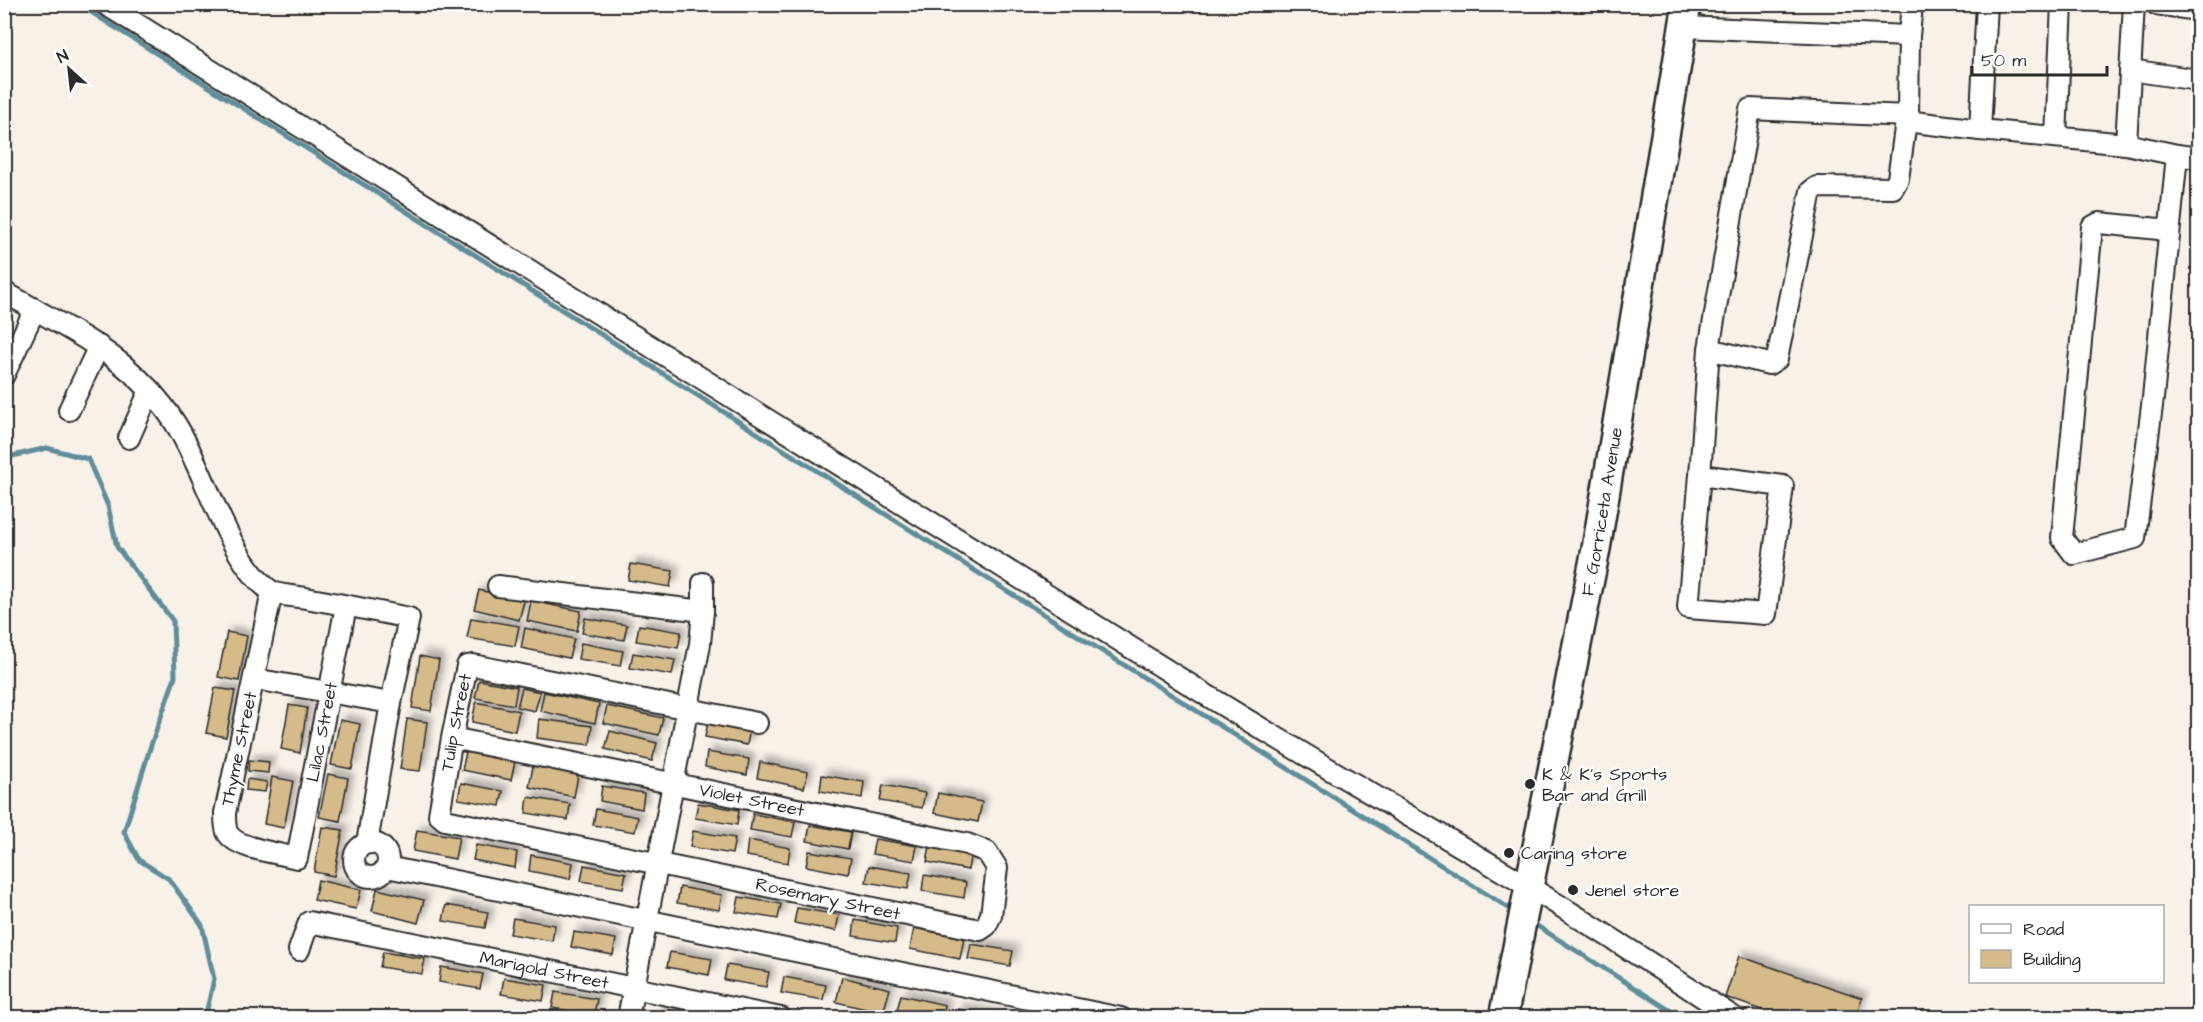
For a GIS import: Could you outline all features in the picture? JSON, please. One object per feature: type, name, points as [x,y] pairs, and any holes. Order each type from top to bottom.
[{"type":"main road","name":"F. Gorriceta Avenue","points":[[1503,1017],[1596,549],[1685,16]]},
{"type":"street","points":[[105,4],[1205,694],[1530,887],[1734,1017]]},
{"type":"street","points":[[1709,349],[1769,364],[1777,358],[1811,191],[1817,187],[1893,188],[1898,179],[1907,118],[1912,4]]},
{"type":"street","points":[[1980,130],[1987,4]]},
{"type":"street","points":[[2056,137],[2062,4]]},
{"type":"street","points":[[2126,144],[2134,4]]},
{"type":"street","points":[[2157,4],[2199,10]]},
{"type":"street","points":[[1685,16],[1909,36]]},
{"type":"street","points":[[2130,70],[2199,80]]},
{"type":"street","points":[[1700,475],[1783,486],[1766,614],[1688,608],[1709,349],[1750,109],[1907,118],[1980,130],[2126,144],[2199,158]]},
{"type":"street","points":[[2169,230],[2099,223],[2092,227],[2062,538],[2074,554],[2135,538],[2154,386],[2177,155]]},
{"type":"street","points":[[4,292],[99,346],[119,360],[150,390],[175,422],[193,454],[234,545],[246,565],[272,592],[409,618],[391,703],[367,843]]},
{"type":"street","points":[[4,375],[35,309]]},
{"type":"street","points":[[69,410],[99,346]]},
{"type":"street","points":[[129,438],[150,390]]},
{"type":"street","points":[[628,1017],[700,645],[703,582]]},
{"type":"street","points":[[498,586],[703,611]]},
{"type":"street","name":"Thyme Street","points":[[272,592],[225,813],[225,824],[228,833],[242,845],[297,858]]},
{"type":"street","name":"Lilac Street","points":[[297,858],[346,606]]},
{"type":"street","name":"Tulip Street","points":[[657,864],[445,820],[439,815],[467,666],[473,665],[757,723]]},
{"type":"street","points":[[254,679],[391,703]]},
{"type":"street","name":"Violet Street","points":[[452,738],[967,844],[990,855],[997,868],[991,915]]},
{"type":"street","points":[[367,843],[380,844],[385,849],[387,867],[375,876],[365,876],[358,870],[354,861],[356,851],[367,843]]},
{"type":"street","name":"Rosemary Street","points":[[657,864],[980,930],[986,926],[991,915]]},
{"type":"street","points":[[387,867],[1121,1017]]},
{"type":"street","name":"Marigold Street","points":[[299,950],[309,922],[781,1017]]},
{"type":"building","points":[[631,564],[673,571],[670,587],[628,580]]},
{"type":"building","points":[[479,590],[524,601],[519,620],[474,609]]},
{"type":"building","points":[[531,601],[581,611],[577,631],[527,621]]},
{"type":"building","points":[[471,618],[519,626],[515,646],[467,638]]},
{"type":"building","points":[[585,618],[627,625],[624,640],[582,633]]},
{"type":"building","points":[[639,625],[681,632],[678,648],[636,641]]},
{"type":"building","points":[[525,628],[574,639],[569,658],[521,648]]},
{"type":"building","points":[[227,632],[247,636],[239,681],[218,677]]},
{"type":"building","points":[[581,643],[623,651],[620,666],[578,659]]},
{"type":"building","points":[[633,653],[675,660],[672,675],[630,668]]},
{"type":"building","points":[[420,656],[439,660],[431,711],[412,708]]},
{"type":"building","points":[[479,680],[517,687],[514,705],[475,698]]},
{"type":"building","points":[[215,688],[235,691],[226,737],[206,733]]},
{"type":"building","points":[[522,688],[540,692],[535,711],[517,707]]},
{"type":"building","points":[[544,692],[599,704],[595,723],[540,711]]},
{"type":"building","points":[[476,702],[519,711],[515,731],[472,722]]},
{"type":"building","points":[[289,705],[307,708],[300,753],[281,749]]},
{"type":"building","points":[[607,706],[663,718],[659,735],[603,723]]},
{"type":"building","points":[[407,719],[427,722],[420,771],[400,769]]},
{"type":"building","points":[[539,719],[592,726],[590,745],[537,738]]},
{"type":"building","points":[[340,720],[360,724],[352,769],[331,765]]},
{"type":"building","points":[[708,722],[750,729],[747,745],[705,737]]},
{"type":"building","points":[[610,731],[657,743],[652,761],[605,749]]},
{"type":"building","points":[[466,752],[515,762],[511,780],[462,770]]},
{"type":"building","points":[[707,752],[749,759],[747,775],[705,767]]},
{"type":"building","points":[[249,760],[269,762],[268,773],[248,771]]},
{"type":"building","points":[[760,762],[808,772],[804,788],[757,778]]},
{"type":"building","points":[[533,766],[578,775],[574,797],[529,787]]},
{"type":"building","points":[[328,774],[348,778],[340,821],[319,817]]},
{"type":"building","points":[[822,775],[864,782],[862,798],[820,791]]},
{"type":"building","points":[[272,777],[293,781],[284,828],[264,824]]},
{"type":"building","points":[[247,779],[267,782],[265,792],[246,790]]},
{"type":"building","points":[[461,783],[503,791],[500,806],[458,799]]},
{"type":"building","points":[[883,785],[925,793],[922,808],[880,801]]},
{"type":"building","points":[[602,786],[644,793],[642,809],[600,801]]},
{"type":"building","points":[[938,793],[982,802],[978,822],[934,813]]},
{"type":"building","points":[[528,797],[570,804],[568,820],[526,813]]},
{"type":"building","points":[[698,803],[739,810],[737,825],[695,818]]},
{"type":"building","points":[[596,809],[638,817],[635,832],[593,825]]},
{"type":"building","points":[[753,814],[795,822],[792,837],[750,830]]},
{"type":"building","points":[[810,825],[851,832],[848,849],[807,841]]},
{"type":"building","points":[[322,827],[343,830],[334,876],[314,872]]},
{"type":"building","points":[[417,830],[459,837],[455,859],[413,851]]},
{"type":"building","points":[[693,831],[735,838],[732,854],[690,847]]},
{"type":"building","points":[[875,839],[917,846],[914,861],[872,854]]},
{"type":"building","points":[[748,840],[790,848],[788,863],[746,856]]},
{"type":"building","points":[[476,845],[517,852],[515,868],[473,860]]},
{"type":"building","points":[[930,845],[971,853],[968,870],[927,862]]},
{"type":"building","points":[[809,851],[851,858],[848,874],[806,866]]},
{"type":"building","points":[[531,855],[573,863],[570,879],[529,871]]},
{"type":"building","points":[[584,865],[626,873],[623,888],[581,881]]},
{"type":"building","points":[[869,866],[911,873],[908,889],[866,882]]},
{"type":"building","points":[[924,875],[966,882],[964,898],[922,891]]},
{"type":"building","points":[[318,880],[361,890],[356,909],[314,900]]},
{"type":"building","points":[[680,887],[722,895],[719,910],[677,903]]},
{"type":"building","points":[[377,889],[424,900],[418,923],[372,911]]},
{"type":"building","points":[[739,897],[781,904],[778,919],[736,912]]},
{"type":"building","points":[[446,905],[488,912],[485,928],[443,921]]},
{"type":"building","points":[[797,908],[839,915],[836,931],[794,923]]},
{"type":"building","points":[[513,918],[555,925],[552,941],[510,934]]},
{"type":"building","points":[[855,920],[897,928],[895,943],[853,936]]},
{"type":"building","points":[[914,928],[964,938],[960,959],[910,949]]},
{"type":"building","points":[[574,932],[616,939],[613,955],[571,947]]},
{"type":"building","points":[[971,944],[1013,951],[1010,966],[968,959]]},
{"type":"building","points":[[383,952],[425,959],[422,974],[380,967]]},
{"type":"building","points":[[670,952],[712,959],[709,975],[667,967]]},
{"type":"building","points":[[1739,956],[1862,998],[1855,1018],[1784,1018],[1725,997]]},
{"type":"building","points":[[727,965],[769,972],[766,987],[724,980]]},
{"type":"building","points":[[441,967],[483,974],[480,989],[439,982]]},
{"type":"building","points":[[784,977],[826,985],[823,1000],[781,993]]},
{"type":"building","points":[[842,977],[890,989],[883,1013],[836,1002]]},
{"type":"building","points":[[504,978],[546,985],[543,1001],[501,994]]},
{"type":"building","points":[[555,992],[597,999],[594,1015],[552,1008]]},
{"type":"building","points":[[901,995],[945,1005],[943,1018],[914,1018],[896,1014]]},
{"type":"building","points":[[958,1009],[1000,1017],[1000,1018],[956,1018]]},
{"type":"building","points":[[657,1012],[690,1018],[656,1018]]},
{"type":"waterway","points":[[78,4],[1515,912]]},
{"type":"waterway","points":[[4,458],[47,448],[88,459],[108,506],[117,547],[173,621],[175,677],[124,832],[139,860],[169,879],[202,925],[214,979],[205,1018]]},
{"type":"waterway","points":[[1531,922],[1682,1018]]},
{"type":"place","name":"K & K's Sports Bar and Grill","points":[[1530,784]]},
{"type":"place","name":"Caring store","points":[[1509,853]]},
{"type":"place","name":"Jenel store","points":[[1573,890]]}]
